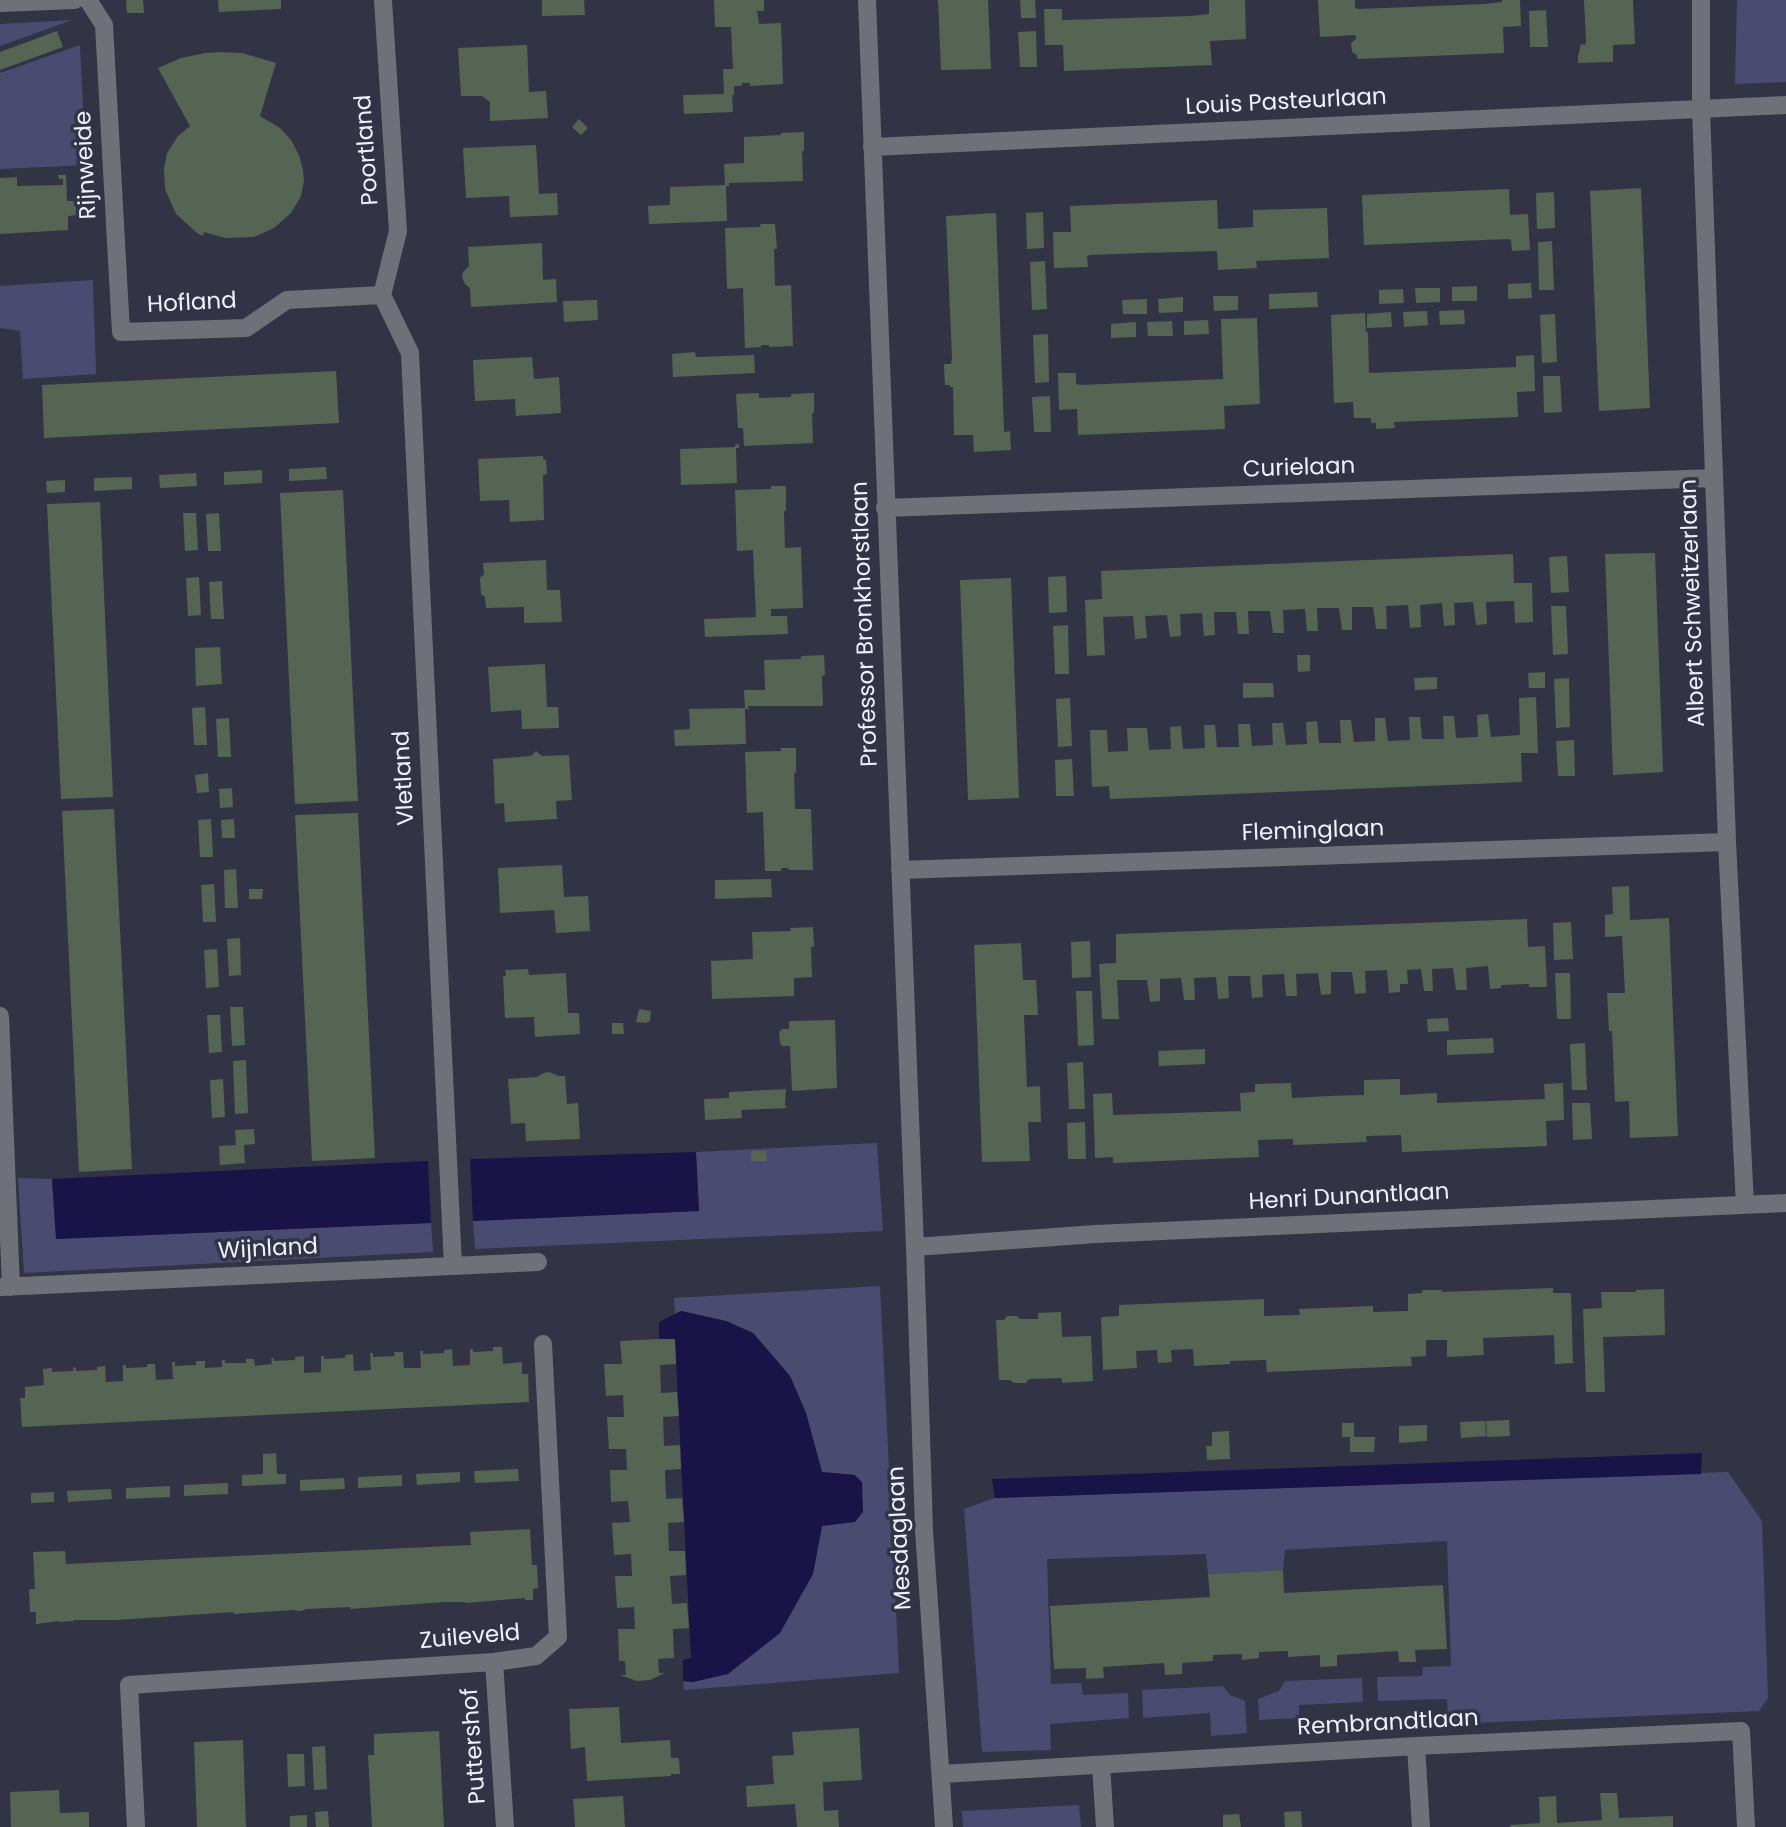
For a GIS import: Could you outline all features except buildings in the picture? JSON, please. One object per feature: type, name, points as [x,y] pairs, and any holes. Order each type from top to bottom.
[{"type":"street","points":[[0,3],[75,0]]},
{"type":"street","name":"Rijnweide","points":[[88,0],[104,25],[121,332]]},
{"type":"street","name":"Poortland","points":[[382,295],[398,232],[383,0]]},
{"type":"street","name":"Professor Bronkhorstlaan","points":[[867,0],[915,1247]]},
{"type":"street","name":"Albert Schweitzerlaan","points":[[1701,0],[1701,108],[1727,842],[1745,1205]]},
{"type":"street","name":"Louis Pasteurlaan","points":[[872,147],[1786,105]]},
{"type":"street","name":"Hofland","points":[[121,332],[246,328],[287,300],[382,295]]},
{"type":"street","name":"Vletland","points":[[382,295],[410,353],[453,1266]]},
{"type":"street","name":"Curielaan","points":[[885,508],[1714,478]]},
{"type":"street","name":"Fleminglaan","points":[[900,870],[1727,842]]},
{"type":"street","points":[[0,1016],[6,1287]]},
{"type":"street","name":"Henri Dunantlaan","points":[[915,1247],[1110,1233],[1786,1203]]},
{"type":"street","name":"Mesdaglaan","points":[[915,1247],[924,1530],[944,1827]]},
{"type":"street","name":"Wijnland","points":[[6,1287],[538,1262]]},
{"type":"street","name":"Zuileveld","points":[[136,1827],[129,1685],[494,1662],[536,1656],[558,1637],[543,1344]]},
{"type":"street","name":"Puttershof","points":[[494,1662],[505,1827]]},
{"type":"street","name":"Rembrandtlaan","points":[[942,1774],[1416,1746],[1741,1731],[1746,1827]]},
{"type":"street","points":[[1416,1746],[1421,1827]]},
{"type":"street","points":[[1101,1765],[1105,1827]]},
{"type":"shaded area","points":[[1737,0],[1786,0],[1786,82],[1735,84]]},
{"type":"shaded area","points":[[72,20],[0,46],[0,24]]},
{"type":"shaded area","points":[[80,45],[86,165],[0,169],[0,73]]},
{"type":"shaded area","points":[[93,280],[96,374],[23,379],[20,331],[0,328],[0,286]]},
{"type":"shaded area","points":[[877,1143],[883,1231],[475,1249],[473,1221],[699,1211],[696,1152]]},
{"type":"shaded area","points":[[696,1152],[699,1211],[473,1221],[470,1159]]},
{"type":"shaded area","points":[[428,1161],[431,1223],[56,1239],[52,1179]]},
{"type":"shaded area","points":[[18,1178],[52,1179],[56,1239],[431,1223],[433,1252],[24,1273]]},
{"type":"shaded area","points":[[880,1286],[899,1673],[684,1690],[683,1681],[693,1682],[797,1600],[813,1574],[822,1525],[855,1522],[855,1475],[822,1472],[806,1413],[790,1376],[753,1333],[726,1321],[681,1311],[675,1314],[674,1298]]},
{"type":"shaded area","points":[[681,1311],[726,1321],[753,1333],[790,1376],[806,1413],[822,1472],[855,1475],[862,1482],[863,1512],[855,1522],[822,1526],[813,1574],[780,1633],[728,1674],[693,1682],[683,1681],[683,1660],[691,1658],[675,1340],[659,1339],[659,1322]]},
{"type":"shaded area","points":[[1702,1453],[1701,1474],[995,1498],[992,1479]]},
{"type":"shaded area","points":[[1728,1472],[1762,1521],[1768,1698],[1759,1711],[1448,1724],[1447,1699],[1378,1701],[1377,1677],[1422,1676],[1423,1667],[1451,1666],[1447,1541],[1285,1550],[1283,1570],[1208,1574],[1206,1554],[1047,1559],[1051,1684],[1081,1683],[1083,1695],[1128,1693],[1129,1718],[1050,1724],[1051,1750],[982,1752],[964,1509],[995,1498]]},
{"type":"shaded area","points":[[1362,1678],[1363,1702],[1299,1705],[1299,1718],[1259,1720],[1258,1699],[1279,1691],[1285,1681]]},
{"type":"shaded area","points":[[1223,1686],[1230,1695],[1245,1701],[1247,1733],[1211,1736],[1210,1713],[1143,1718],[1142,1690]]},
{"type":"shaded area","points":[[1079,1805],[1081,1827],[963,1827],[962,1811]]}]
